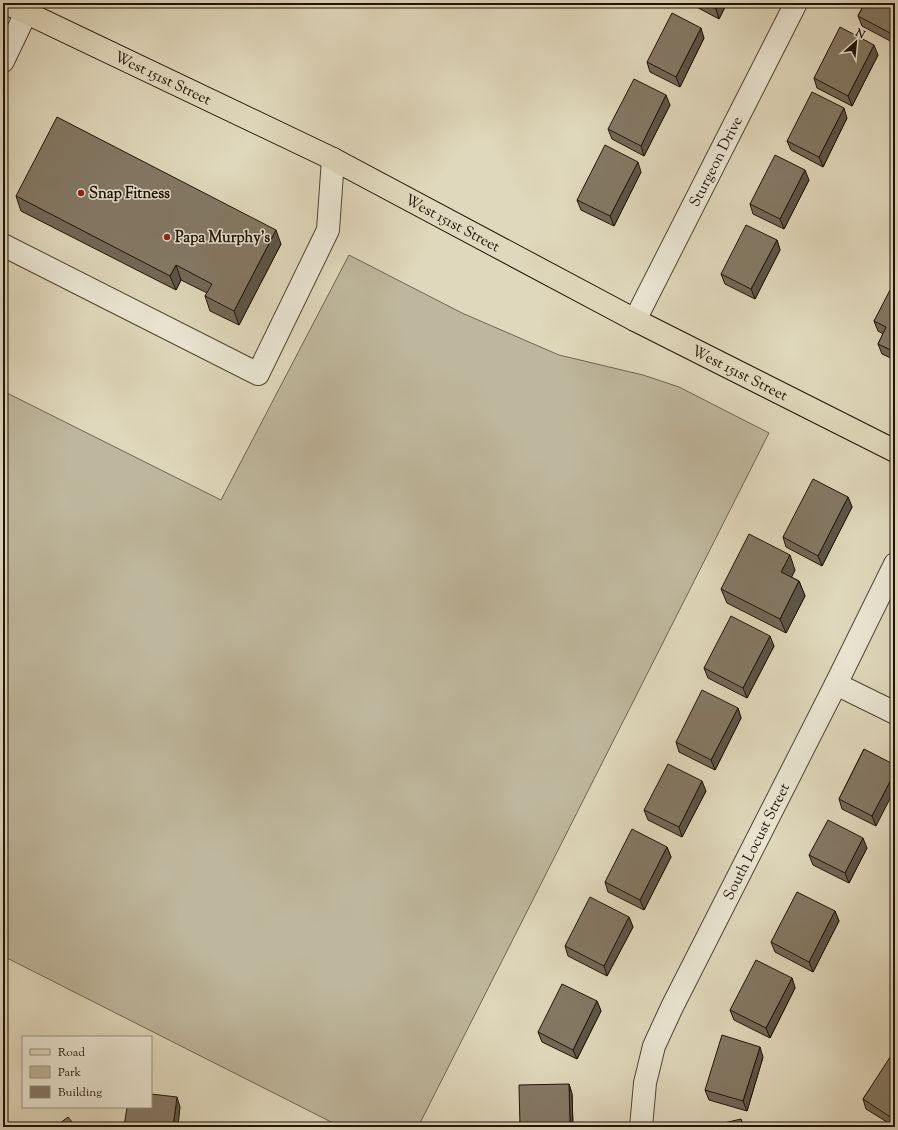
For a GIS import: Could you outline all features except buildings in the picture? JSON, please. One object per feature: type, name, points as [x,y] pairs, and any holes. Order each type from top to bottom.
[{"type":"main road","name":"West 151st Street","points":[[17,7],[333,159],[636,320],[895,451]]},
{"type":"street","name":"Sturgeon Drive","points":[[636,320],[796,3]]},
{"type":"street","points":[[3,61],[17,7]]},
{"type":"street","points":[[3,245],[258,374],[328,230],[333,159]]},
{"type":"street","name":"South Locust Street","points":[[641,1127],[645,1083],[654,1046],[672,1007],[836,684],[895,564]]},
{"type":"street","points":[[836,684],[895,713]]},
{"type":"green space","points":[[349,255],[462,313],[559,355],[643,375],[679,387],[769,433],[418,1127],[341,1127],[3,956],[3,391],[221,500]]},
{"type":"place","name":"Snap Fitness","points":[[81,193]]},
{"type":"place","name":"Papa Murphy's","points":[[167,237]]}]
